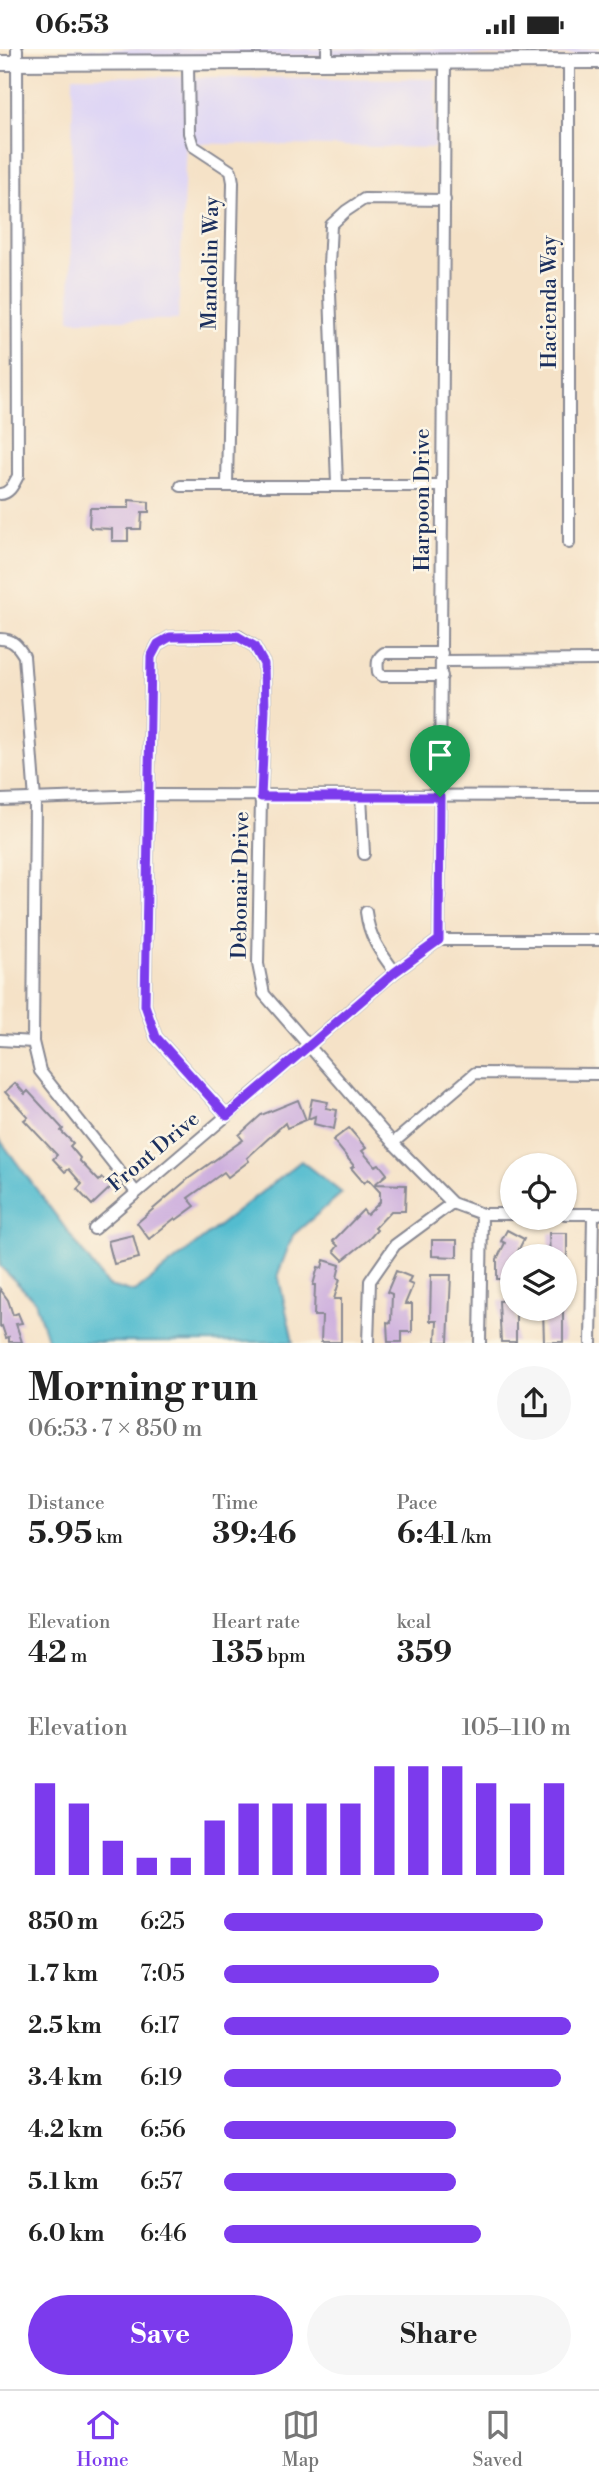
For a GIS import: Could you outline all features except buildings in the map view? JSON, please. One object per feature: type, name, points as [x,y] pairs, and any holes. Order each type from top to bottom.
[{"type":"street","points":[[0,63],[17,56],[188,63],[327,55],[445,61],[599,61]]},
{"type":"street","points":[[0,494],[13,487],[18,476],[17,56]]},
{"type":"street","name":"Harpoon Drive","points":[[439,940],[445,61]]},
{"type":"street","name":"Hacienda Way","points":[[569,61],[569,543]]},
{"type":"street","name":"Mandolin Way","points":[[188,63],[189,132],[193,146],[231,171],[233,182],[227,485]]},
{"type":"street","points":[[337,484],[329,265],[331,225],[364,199],[445,200]]},
{"type":"street","points":[[181,486],[442,486]]},
{"type":"street","name":"Debonair Drive","points":[[148,795],[151,657],[158,644],[170,637],[237,636],[254,646],[264,664],[258,964],[264,994],[393,1143],[452,1202]]},
{"type":"street","points":[[0,639],[9,639],[24,656],[35,800],[33,1042],[40,1071],[135,1191]]},
{"type":"street","points":[[442,676],[382,676],[378,672],[377,663],[384,653],[442,657],[599,660]]},
{"type":"street","points":[[148,795],[145,1005],[148,1020],[156,1037],[227,1116]]},
{"type":"street","points":[[0,800],[148,795],[599,796]]},
{"type":"street","points":[[362,796],[364,854]]},
{"type":"street","points":[[366,912],[375,945],[395,972]]},
{"type":"street","points":[[439,940],[599,940]]},
{"type":"street","name":"Front Drive","points":[[94,1229],[135,1191],[395,972],[439,940]]},
{"type":"street","points":[[0,1040],[33,1042]]},
{"type":"street","points":[[393,1143],[475,1073],[599,1074]]},
{"type":"street","points":[[368,1342],[370,1281],[396,1245],[452,1202],[482,1213],[500,1214]]},
{"type":"street","points":[[480,1342],[482,1213]]},
{"type":"street","points":[[577,1214],[596,1214],[591,1342]]},
{"type":"shaded area","points":[[70,49],[599,49],[599,55],[69,57]]},
{"type":"shaded area","points":[[73,76],[436,79],[435,148],[186,143],[178,320],[70,320]]},
{"type":"water","points":[[0,1140],[108,1286],[135,1292],[301,1161],[342,1193],[293,1235],[278,1274],[293,1342],[48,1342],[35,1301],[0,1266]]},
{"type":"route","points":[[237,636],[254,646],[264,664],[261,797],[440,797],[439,940],[395,972],[227,1116],[156,1037],[145,1005],[151,657],[158,644],[170,637],[237,636]]}]
